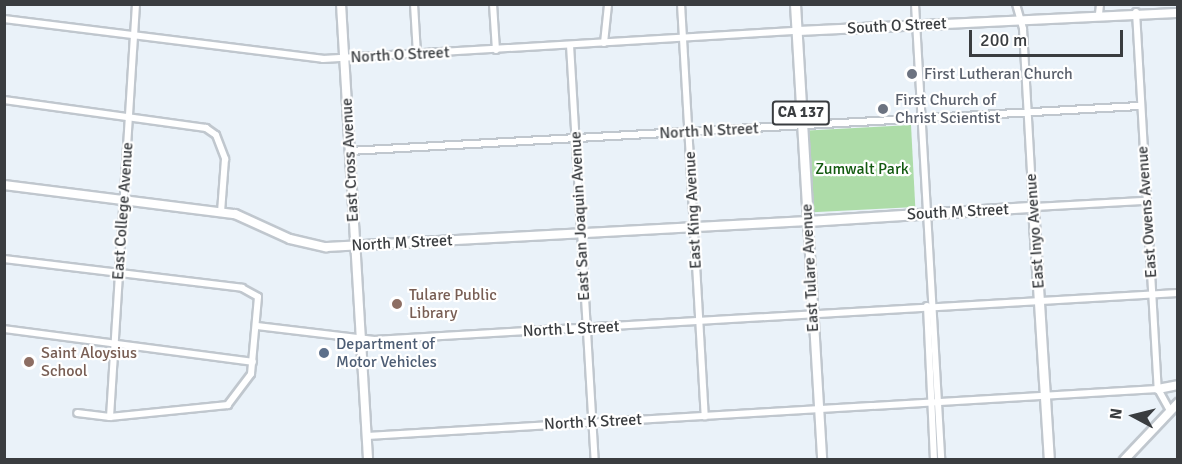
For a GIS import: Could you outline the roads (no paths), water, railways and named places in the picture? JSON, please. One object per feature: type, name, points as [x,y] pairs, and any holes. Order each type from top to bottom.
[{"type":"main road","name":"East Tulare Avenue","points":[[795,4],[808,221]]},
{"type":"main road","name":"South M Street","points":[[808,221],[1034,207]]},
{"type":"main road","name":"East Inyo Avenue","points":[[1034,207],[1049,459]]},
{"type":"street","name":"East College Avenue","points":[[110,417],[136,4]]},
{"type":"street","name":"East Cross Avenue","points":[[341,4],[368,459]]},
{"type":"street","points":[[414,4],[417,54]]},
{"type":"street","points":[[493,4],[496,50]]},
{"type":"street","points":[[604,43],[608,4]]},
{"type":"street","name":"East King Avenue","points":[[681,4],[705,416]]},
{"type":"street","points":[[915,4],[912,25],[934,402],[934,459]]},
{"type":"street","name":"East Inyo Avenue","points":[[1016,4],[1020,19],[1034,207]]},
{"type":"street","name":"South O Street","points":[[796,31],[1020,19],[1099,9],[1136,12],[1173,10]]},
{"type":"street","name":"East Owens Avenue","points":[[1136,12],[1144,201],[1153,295],[1158,388],[1169,409]]},
{"type":"street","name":"North O Street","points":[[4,19],[344,58],[796,31]]},
{"type":"street","name":"East San Joaquin Avenue","points":[[570,45],[595,459]]},
{"type":"street","points":[[4,100],[200,125],[216,135],[225,159],[221,212]]},
{"type":"street","name":"North N Street","points":[[350,151],[1140,106]]},
{"type":"street","name":"North M Street","points":[[4,185],[221,212],[303,243],[355,246],[808,221]]},
{"type":"street","name":"South M Street","points":[[1034,207],[1144,201]]},
{"type":"street","name":"East Tulare Avenue","points":[[808,221],[822,459]]},
{"type":"street","points":[[4,259],[251,290],[259,302],[253,362],[244,389],[228,405],[110,417],[77,413]]},
{"type":"street","name":"North L Street","points":[[257,326],[361,339],[1178,293]]},
{"type":"street","points":[[4,329],[253,362]]},
{"type":"street","points":[[1158,388],[1178,385]]},
{"type":"street","name":"North K Street","points":[[367,436],[1158,388]]},
{"type":"street","points":[[934,402],[940,459]]},
{"type":"street","points":[[1124,459],[1169,409],[1178,403]]},
{"type":"place","name":"First Lutheran Church","points":[[912,74]]},
{"type":"place","name":"First Church of Christ Scientist","points":[[883,109]]},
{"type":"place","name":"Tulare Public Library","points":[[397,304]]},
{"type":"place","name":"Department of Motor Vehicles","points":[[324,353]]},
{"type":"place","name":"Saint Aloysius School","points":[[29,362]]},
{"type":"park label","name":"Zumwalt Park","points":[[862,169]]}]
